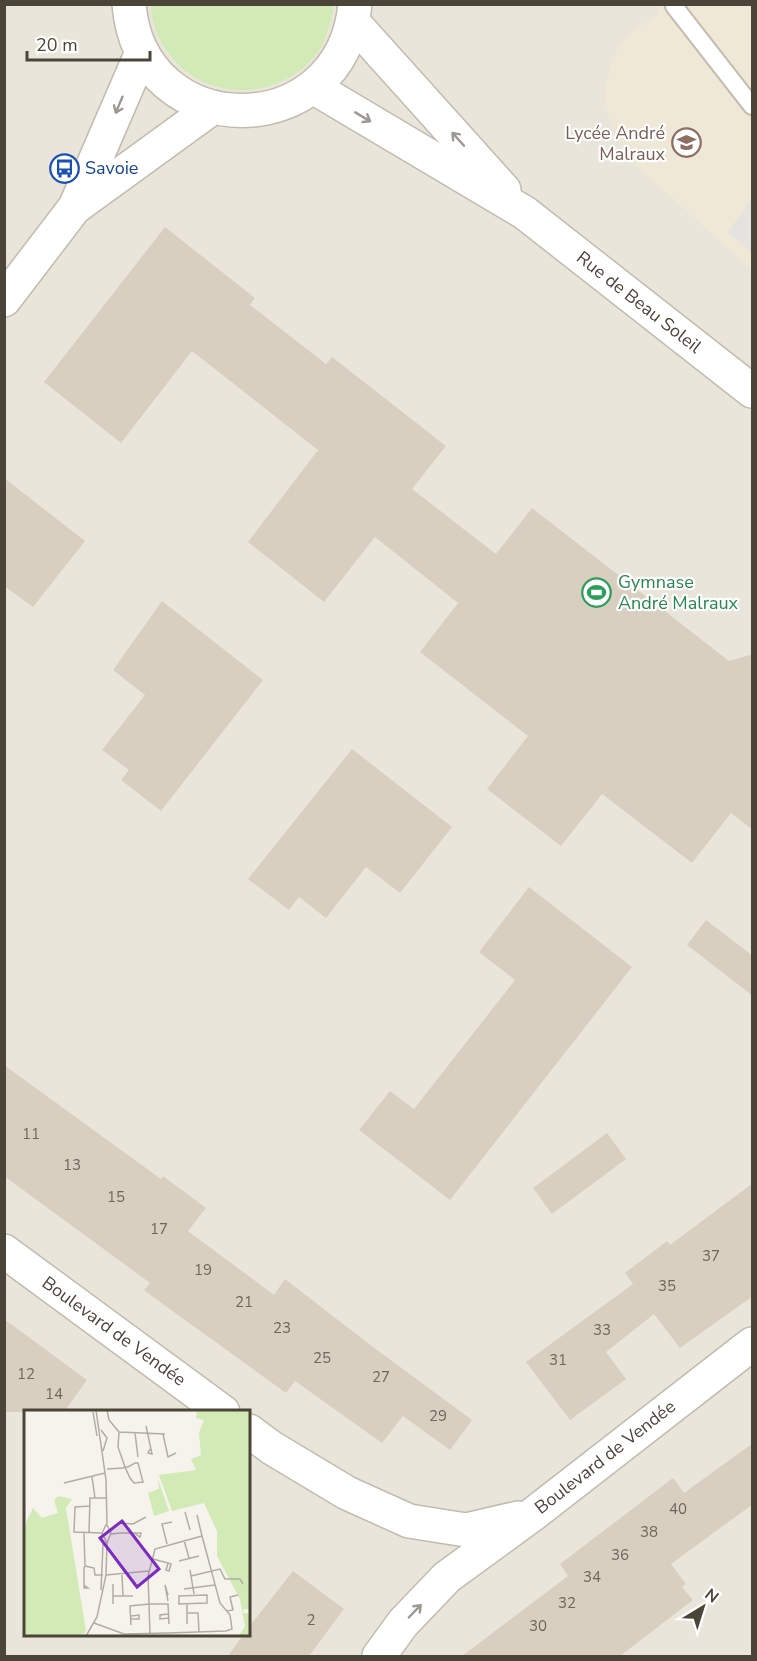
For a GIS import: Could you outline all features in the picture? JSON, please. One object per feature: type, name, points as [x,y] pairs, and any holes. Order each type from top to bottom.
[{"type":"street","points":[[129,4],[132,26],[142,52],[154,70],[166,82],[196,102],[212,108],[242,112],[279,106],[313,87],[328,73],[344,49],[354,13]]},
{"type":"street","name":"Rue de Beau Soleil","points":[[354,13],[525,213]]},
{"type":"street","points":[[4,300],[75,207],[142,52]]},
{"type":"street","name":"Rue de Beau Soleil","points":[[313,87],[525,213],[753,390]]},
{"type":"street","points":[[75,207],[212,108]]},
{"type":"street","name":"Boulevard de Vendée","points":[[4,1251],[220,1410]]},
{"type":"street","name":"Boulevard de Vendée","points":[[250,1432],[272,1448],[346,1493],[409,1521],[466,1530],[532,1515],[753,1344]]},
{"type":"street","points":[[379,1656],[403,1623],[447,1577],[532,1515]]},
{"type":"lane","points":[[674,6],[753,106]]},
{"type":"shaded area","points":[[5,5],[752,5],[752,1656],[5,1656]]},
{"type":"shaded area","name":"Lycée André Malraux","points":[[655,5],[752,5],[752,269],[627,157],[609,117],[605,100],[613,59],[631,32],[659,14]]},
{"type":"shaded area","points":[[752,198],[752,253],[728,232]]},
{"type":"green space","points":[[151,4],[334,5],[323,44],[315,56],[299,71],[262,88],[242,90],[222,88],[202,81],[185,70],[162,44],[152,18]]},
{"type":"building","points":[[165,227],[255,298],[250,305],[326,364],[332,357],[446,446],[412,489],[496,554],[532,508],[729,661],[753,654],[753,830],[731,813],[692,863],[602,794],[561,846],[487,789],[528,736],[420,652],[458,603],[375,537],[324,602],[248,542],[318,450],[192,351],[121,443],[44,382]]},
{"type":"building","points":[[4,478],[85,541],[33,607],[4,586]]},
{"type":"building","points":[[162,601],[263,680],[161,811],[121,780],[129,770],[102,750],[145,695],[113,670]]},
{"type":"building","points":[[352,749],[452,827],[400,893],[366,867],[326,918],[299,897],[289,910],[248,879]]},
{"type":"building","points":[[529,887],[632,967],[450,1200],[359,1130],[390,1091],[414,1109],[515,980],[479,952]]},
{"type":"building","points":[[706,920],[753,956],[753,996],[687,945]]},
{"type":"building","points":[[4,1065],[161,1179],[163,1176],[206,1208],[188,1231],[274,1295],[285,1279],[472,1420],[450,1450],[403,1416],[382,1443],[295,1381],[286,1393],[144,1290],[150,1283],[4,1176]]},
{"type":"building","points":[[607,1133],[626,1159],[552,1214],[533,1188]]},
{"type":"building","points":[[753,1183],[753,1296],[680,1348],[654,1314],[606,1352],[626,1379],[570,1420],[526,1362],[633,1284],[625,1273],[667,1241],[670,1245]]},
{"type":"building","points":[[4,1319],[87,1380],[65,1410],[4,1412]]},
{"type":"building","points":[[753,1443],[753,1504],[671,1564],[686,1584],[682,1587],[693,1600],[620,1656],[462,1656],[568,1576],[560,1564],[673,1478],[684,1493]]},
{"type":"building","points":[[293,1571],[344,1609],[309,1656],[228,1656],[242,1637],[250,1637],[250,1626]]},
{"type":"place","name":"Lycée André Malraux","points":[[686,143]]},
{"type":"place","name":"Savoie","points":[[64,168]]},
{"type":"place","name":"Gymnase André Malraux","points":[[597,592]]}]
